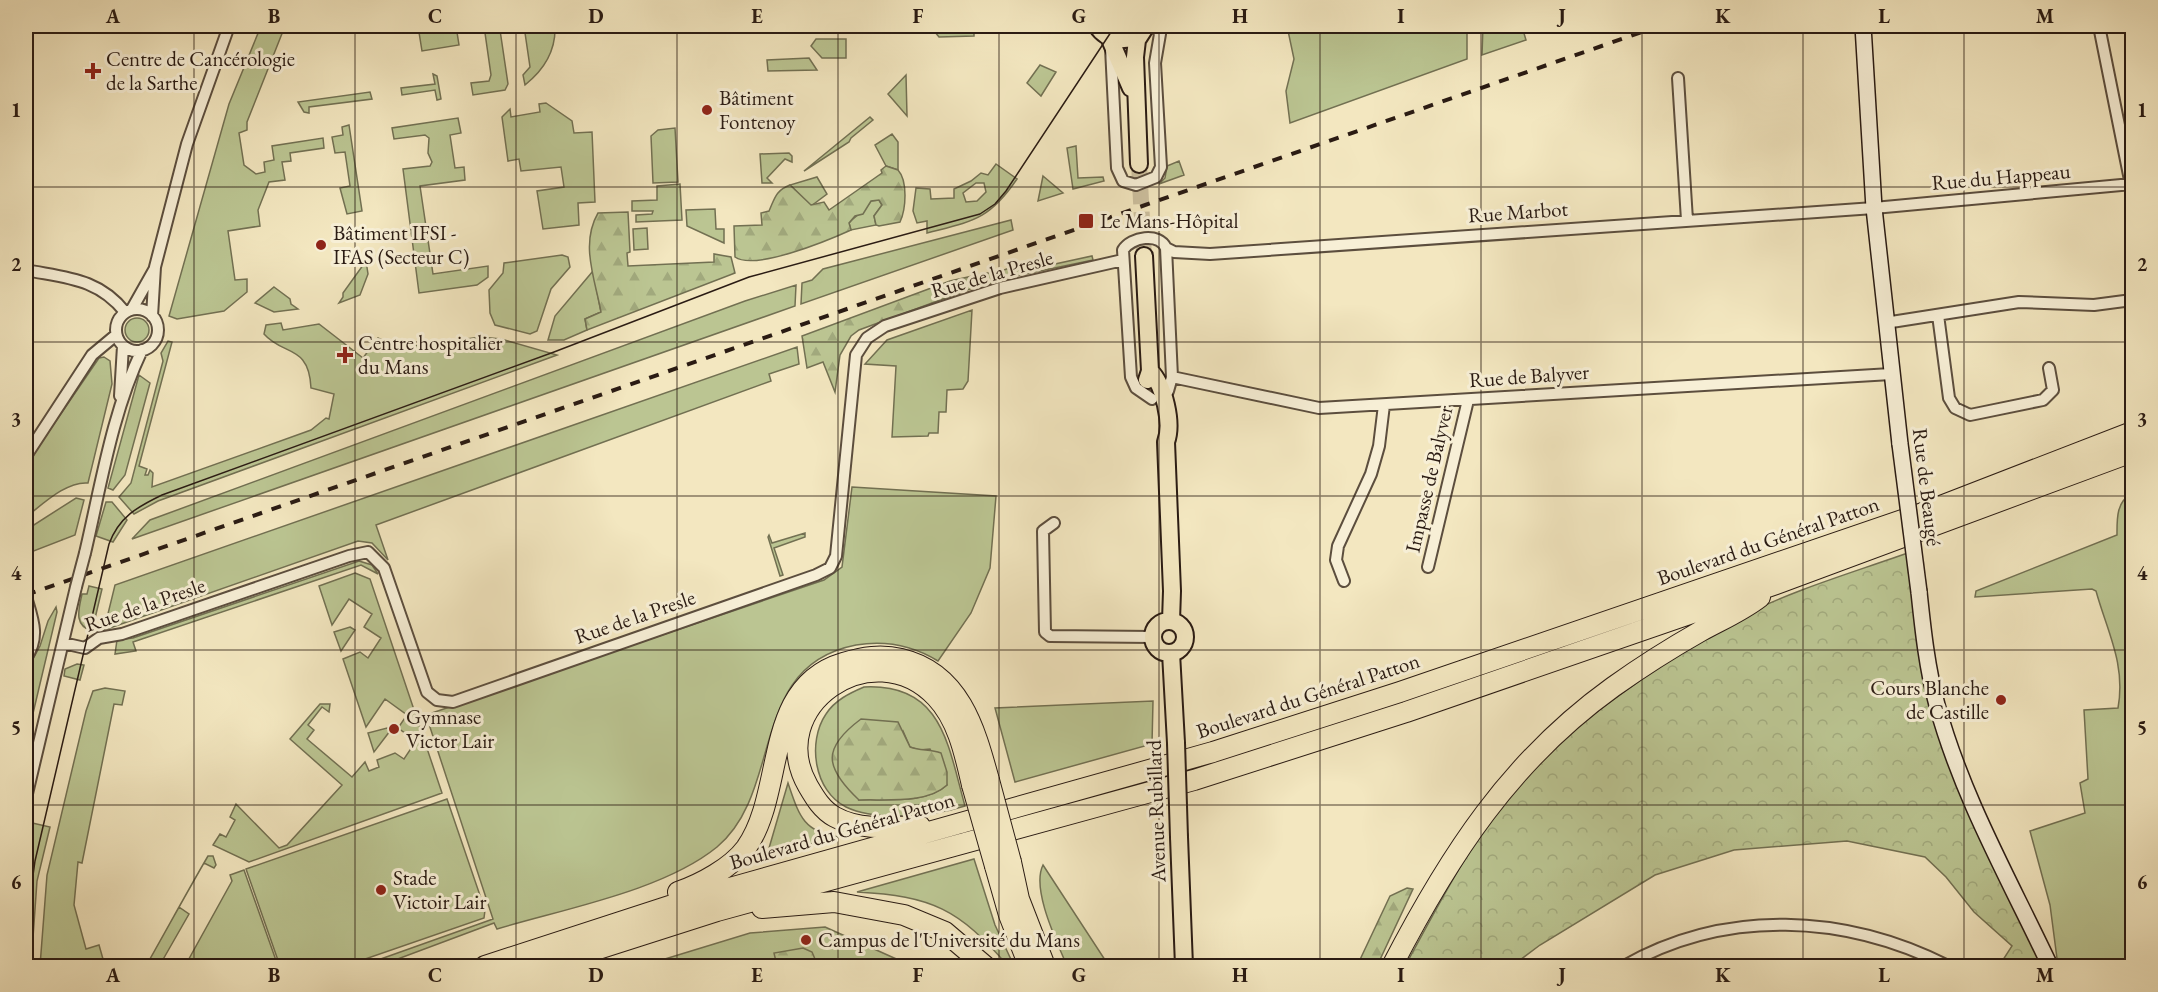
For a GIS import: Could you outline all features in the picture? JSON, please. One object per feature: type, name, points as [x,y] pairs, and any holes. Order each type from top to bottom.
[{"type":"highway","name":"Boulevard du Général Patton","points":[[485,966],[606,925],[1213,752],[1400,692],[1920,514],[2133,432]]},
{"type":"highway","name":"Boulevard du Général Patton","points":[[545,966],[717,911],[1194,780],[1406,712],[1776,584],[2133,452]]},
{"type":"highway","points":[[1394,966],[1419,915],[1481,817],[1507,783],[1551,737],[1612,687],[1655,658],[1752,603],[1776,584]]},
{"type":"highway","points":[[606,925],[623,911],[692,887],[729,864],[746,848],[765,805],[785,723],[796,700],[807,684],[837,664],[874,655],[917,662],[933,672],[952,689],[967,712],[980,783],[1003,864],[1045,966]]},
{"type":"highway","points":[[950,826],[859,825],[836,817],[822,808],[803,777],[798,756],[800,736],[812,704],[839,680],[858,672],[895,672],[912,680],[936,697],[950,718],[980,783]]},
{"type":"highway","points":[[1003,864],[1009,915],[1029,966]]},
{"type":"highway","points":[[717,911],[834,902],[870,908],[904,915],[945,932],[985,966]]},
{"type":"main road","points":[[1105,35],[1128,39],[1148,28]]},
{"type":"main road","points":[[1139,164],[1135,57],[1137,40],[1148,28]]},
{"type":"main road","points":[[1105,35],[1130,83],[1137,108]]},
{"type":"main road","points":[[1144,256],[1150,371],[1147,380],[1157,399],[1160,435],[1166,442],[1172,591],[1171,621]]},
{"type":"main road","points":[[1171,621],[1184,629],[1186,639],[1181,649],[1171,653],[1157,648],[1153,638],[1160,624],[1171,621]]},
{"type":"main road","name":"Avenue Rubillard","points":[[1171,653],[1175,700],[1184,966]]},
{"type":"street","points":[[153,316],[155,267],[187,144],[229,26]]},
{"type":"street","name":"Rue de Beaugé","points":[[1863,26],[1874,208],[1885,323],[1929,671],[1949,742],[1968,793],[2050,966]]},
{"type":"street","points":[[2099,26],[2132,186]]},
{"type":"street","points":[[1105,35],[1117,168],[1123,181],[1136,185],[1156,177],[1161,167],[1155,63],[1160,34],[1148,28]]},
{"type":"street","points":[[1678,78],[1687,220]]},
{"type":"street","name":"Rue du Happeau","points":[[1874,208],[2132,186]]},
{"type":"street","name":"Rue Marbot","points":[[1166,248],[1173,252],[1210,254],[1874,208]]},
{"type":"street","points":[[1156,238],[1166,248],[1172,377],[1168,392],[1157,399],[1136,388],[1131,377],[1123,260],[1125,247],[1136,240],[1156,238]]},
{"type":"street","name":"Rue de la Presle","points":[[63,643],[85,648],[99,638],[122,634],[359,552],[368,552],[376,557],[384,568],[427,692],[436,700],[453,702],[816,575],[830,568],[836,556],[856,355],[867,338],[885,326],[1000,288],[1123,260]]},
{"type":"street","points":[[26,270],[95,285],[129,310],[143,309],[153,316],[157,324],[157,336],[150,346],[133,351],[123,346],[116,335],[117,323],[129,310],[155,267]]},
{"type":"street","points":[[1885,323],[2019,302],[2094,305],[2133,300]]},
{"type":"street","points":[[1938,315],[1949,398],[1960,413],[1970,415],[2043,400],[2053,390],[2049,368]]},
{"type":"street","points":[[27,451],[92,355],[116,335]]},
{"type":"street","points":[[116,423],[123,346]]},
{"type":"street","points":[[26,798],[116,423],[133,368],[142,350]]},
{"type":"street","name":"Rue de Balyver","points":[[1172,377],[1319,408],[1891,374]]},
{"type":"street","name":"Impasse de Balyver","points":[[1428,567],[1468,400]]},
{"type":"street","points":[[1344,581],[1336,560],[1338,546],[1371,474],[1379,446],[1384,405]]},
{"type":"street","points":[[1054,523],[1042,531],[1045,632],[1050,636],[1153,638]]},
{"type":"street","points":[[26,597],[36,628],[32,648],[26,658]]},
{"type":"street","points":[[1624,966],[1664,946],[1696,936],[1731,928],[1768,924],[1805,924],[1859,932],[1904,946],[1948,966]]},
{"type":"green space","points":[[261,26],[285,26],[247,122],[247,130],[239,133],[244,165],[256,174],[265,172],[264,162],[274,160],[272,146],[323,138],[324,148],[290,153],[291,161],[282,162],[285,180],[269,182],[258,210],[260,226],[228,231],[235,280],[247,279],[247,292],[224,311],[177,319],[169,316],[229,104]]},
{"type":"green space","points":[[418,26],[456,26],[459,45],[422,51]]},
{"type":"green space","points":[[484,26],[496,26],[500,30],[508,84],[505,90],[473,95],[471,83],[489,81],[491,75]]},
{"type":"green space","points":[[524,26],[555,26],[555,35],[548,59],[525,85],[523,75],[530,67]]},
{"type":"green space","points":[[930,26],[974,26],[974,36],[939,37]]},
{"type":"green space","points":[[1287,26],[1467,26],[1467,59],[1290,123],[1286,91],[1294,59]]},
{"type":"green space","points":[[1483,26],[1490,26],[1491,30],[1523,30],[1526,40],[1482,55]]},
{"type":"green space","points":[[816,39],[846,39],[846,58],[822,58],[811,46]]},
{"type":"green space","points":[[809,58],[817,70],[768,71],[767,60]]},
{"type":"green space","points":[[1040,65],[1056,72],[1041,96],[1027,83]]},
{"type":"green space","points":[[433,74],[437,76],[441,99],[437,100],[435,90],[402,95],[401,88],[435,84]]},
{"type":"green space","points":[[906,75],[907,116],[888,94]]},
{"type":"green space","points":[[370,92],[372,99],[309,107],[309,113],[304,112],[298,102]]},
{"type":"green space","points":[[546,103],[572,121],[574,133],[592,132],[595,202],[578,203],[579,225],[543,229],[537,191],[564,187],[561,167],[521,171],[519,159],[508,161],[502,117],[510,109],[511,117],[540,112],[539,104]]},
{"type":"green space","points":[[870,117],[873,120],[849,142],[804,171]]},
{"type":"green space","points":[[458,118],[461,133],[450,135],[455,168],[464,167],[465,180],[420,186],[433,274],[488,266],[488,277],[477,285],[419,293],[403,169],[430,166],[432,162],[428,153],[429,138],[425,135],[394,139],[392,128]]},
{"type":"green space","points":[[349,125],[362,211],[347,214],[340,188],[350,186],[345,152],[335,153],[332,137],[343,135],[342,127]]},
{"type":"green space","points":[[675,128],[678,182],[653,183],[651,136],[658,130]]},
{"type":"green space","points":[[892,134],[898,142],[898,170],[886,166],[875,145]]},
{"type":"green space","points":[[1076,146],[1078,178],[1103,177],[1104,181],[1073,189],[1067,148]]},
{"type":"green space","points":[[789,153],[792,156],[792,162],[785,159],[767,178],[772,183],[762,183],[760,154]]},
{"type":"green space","points":[[1179,161],[1184,175],[1159,184],[1165,178],[1167,166]]},
{"type":"green space","points":[[996,164],[1017,179],[998,203],[988,211],[957,225],[927,233],[927,221],[917,223],[913,211],[916,188],[930,189],[931,199],[954,198],[954,189],[981,173],[988,175]],"holes":[[[976,183],[984,183],[986,192],[977,201],[966,202],[963,193]]]},
{"type":"green space","points":[[886,166],[898,170],[905,188],[904,210],[900,222],[876,225],[874,216],[882,205],[879,200],[871,201],[863,214],[855,216],[849,223],[851,230],[841,235],[775,257],[745,260],[735,257],[734,226],[762,225],[761,213],[769,211],[776,195],[785,187],[790,185],[811,205],[824,202],[829,210],[882,173],[881,170]]},
{"type":"green space","points":[[1043,176],[1063,193],[1038,201]]},
{"type":"green space","points":[[817,177],[827,194],[811,206],[790,185]]},
{"type":"green space","points":[[680,184],[682,220],[636,222],[636,215],[652,214],[653,211],[632,211],[632,201],[657,200],[657,186]]},
{"type":"green space","points":[[879,200],[882,205],[874,216],[876,225],[851,230],[849,223],[871,201]]},
{"type":"green space","points":[[715,209],[716,229],[724,229],[724,243],[687,226],[686,210]]},
{"type":"green space","points":[[628,212],[630,252],[627,253],[628,266],[714,262],[714,254],[731,257],[735,273],[587,330],[585,319],[601,312],[590,262],[589,249],[593,225],[598,213]]},
{"type":"green space","points":[[1011,220],[1013,230],[801,304],[802,283],[812,280],[823,269]]},
{"type":"green space","points":[[647,228],[648,249],[634,250],[633,229]]},
{"type":"green space","points":[[562,255],[568,257],[570,267],[551,289],[537,331],[530,334],[495,325],[490,313],[489,290],[503,273],[504,263]]},
{"type":"green space","points":[[1092,256],[1093,260],[948,290],[1015,266],[1032,269]]},
{"type":"green space","points":[[366,261],[368,274],[360,295],[339,303],[343,293]]},
{"type":"green space","points":[[593,271],[601,312],[585,319],[587,330],[564,340],[548,340],[555,316]]},
{"type":"green space","points":[[990,273],[994,279],[989,287],[978,286],[859,330],[851,336],[840,355],[835,392],[823,362],[807,368],[802,336],[950,281]]},
{"type":"green space","points":[[796,285],[795,306],[132,539],[150,520],[745,301]]},
{"type":"green space","points":[[274,287],[290,299],[291,304],[298,309],[274,312],[255,303]]},
{"type":"green space","points":[[972,310],[968,381],[963,389],[947,390],[946,412],[939,412],[938,433],[929,433],[928,436],[892,437],[896,366],[865,364],[887,340]]},
{"type":"green space","points":[[137,318],[142,319],[148,325],[148,335],[142,341],[137,342],[132,341],[126,335],[125,330],[126,325],[132,319]]},
{"type":"green space","points":[[281,323],[283,330],[319,324],[363,358],[378,338],[398,348],[481,337],[501,339],[557,355],[158,501],[134,514],[119,497],[131,483],[163,361],[161,353],[168,341],[172,342],[139,466],[147,469],[145,475],[148,475],[150,470],[153,473],[152,487],[311,430],[326,418],[329,419],[334,394],[311,388],[309,374],[300,357],[271,341],[264,334],[266,325]]},
{"type":"green space","points":[[797,347],[799,364],[769,374],[771,381],[376,525],[388,560],[372,543],[358,541],[104,630],[115,585]]},
{"type":"green space","points":[[104,357],[110,361],[112,384],[88,483],[80,483],[63,490],[26,517],[26,471],[36,450],[99,358]]},
{"type":"green space","points":[[139,375],[150,383],[125,475],[113,490],[108,488]]},
{"type":"green space","points":[[852,487],[996,496],[990,568],[971,613],[938,661],[899,645],[878,643],[856,645],[822,657],[798,677],[782,703],[752,794],[738,823],[717,847],[669,876],[612,897],[497,929],[494,923],[379,966],[361,966],[493,919],[426,715],[824,580],[842,567]]},
{"type":"green space","points":[[2132,494],[2132,966],[2058,966],[2050,905],[2030,831],[2085,813],[2080,783],[2088,779],[2084,710],[2118,708],[2119,677],[2114,648],[2096,591],[2092,589],[1975,597],[1976,591],[2117,535],[2120,506]]},
{"type":"green space","points":[[76,498],[84,500],[75,535],[26,554],[26,530]]},
{"type":"green space","points":[[106,502],[112,502],[127,520],[113,542],[96,536]]},
{"type":"green space","points":[[805,533],[805,537],[774,548],[783,575],[780,576],[769,535],[772,543]]},
{"type":"green space","points":[[1913,551],[1937,705],[2050,966],[1999,966],[2012,946],[1974,912],[1946,877],[1925,857],[1847,841],[1734,850],[1655,875],[1540,945],[1512,966],[1405,966],[1455,875],[1497,810],[1529,771],[1563,738],[1620,694],[1729,622],[1804,589]]},
{"type":"green space","points":[[359,561],[372,565],[378,574],[361,565],[133,642],[136,651],[115,654],[117,640],[133,638]]},
{"type":"green space","points":[[355,573],[370,579],[442,793],[249,862],[213,845],[220,834],[226,837],[235,820],[230,817],[236,804],[279,848],[287,845],[342,785],[290,739],[320,704],[330,704],[329,712],[322,707],[308,725],[314,730],[307,739],[352,777],[365,762],[369,771],[379,767],[377,760],[395,753],[404,759],[416,741],[398,728],[407,715],[385,699],[366,727],[343,659],[360,652],[368,658],[381,638],[364,627],[372,614],[349,599],[332,625],[319,586]]},
{"type":"green space","points":[[89,586],[102,589],[92,631],[82,625],[79,616],[82,594],[87,594]]},
{"type":"green space","points":[[56,607],[57,612],[26,743],[26,672],[40,646],[48,621]]},
{"type":"green space","points":[[350,627],[355,630],[341,651],[334,632]]},
{"type":"green space","points":[[77,664],[84,665],[80,680],[64,676],[65,669]]},
{"type":"green space","points":[[864,687],[890,689],[911,695],[926,707],[938,722],[946,741],[965,806],[921,815],[889,816],[859,812],[835,800],[827,790],[817,765],[817,738],[820,725],[834,705]],"holes":[[[903,731],[910,747],[919,750],[930,749],[947,785],[939,791],[917,798],[859,800]]]},
{"type":"green space","points":[[105,688],[125,691],[122,705],[114,704],[82,863],[78,862],[74,905],[86,949],[99,945],[105,966],[40,966],[47,875],[86,711],[93,691]]},
{"type":"green space","points":[[1153,701],[1152,744],[1015,782],[995,708]]},
{"type":"green space","points":[[861,719],[898,722],[910,747],[941,753],[947,772],[947,785],[939,791],[917,798],[859,800],[839,778],[832,758],[839,739]]},
{"type":"green space","points":[[387,728],[390,731],[374,752],[368,733]]},
{"type":"green space","points":[[788,783],[799,813],[804,820],[817,831],[839,837],[767,855]]},
{"type":"green space","points":[[447,799],[485,910],[484,918],[345,966],[280,966],[246,869]]},
{"type":"green space","points":[[28,822],[50,827],[37,881],[31,966],[26,966],[26,836]]},
{"type":"green space","points":[[208,856],[213,856],[216,865],[214,868],[204,863],[181,904],[192,883]]},
{"type":"green space","points":[[974,859],[995,925],[1014,966],[1008,966],[974,931],[942,909],[905,897],[857,892]]},
{"type":"green space","points":[[1043,865],[1109,966],[1067,966],[1043,901],[1040,875]]},
{"type":"green space","points":[[244,870],[278,966],[185,966],[232,881],[230,875]]},
{"type":"green space","points":[[1407,888],[1413,889],[1377,966],[1357,966],[1390,896]]},
{"type":"green space","points":[[179,907],[189,914],[161,963],[164,966],[146,966],[162,938]]},
{"type":"green space","points":[[825,927],[912,966],[642,966],[750,933]]},
{"type":"green space","points":[[803,948],[812,952],[818,966],[777,966],[774,953]]},
{"type":"tunnel","points":[[1139,164],[1144,256]]},
{"type":"tram line","points":[[26,966],[27,918],[35,861],[109,544],[118,527],[130,514],[162,495],[554,352],[749,277],[980,214],[995,204],[1006,191],[1115,26]]},
{"type":"railway","points":[[26,595],[1659,26]]},
{"type":"place","name":"Centre de Cancérologie de la Sarthe","points":[[93,71]]},
{"type":"place","name":"Bâtiment Fontenoy","points":[[707,110]]},
{"type":"place","name":"Le Mans-Hôpital","points":[[1086,221]]},
{"type":"place","name":"Bâtiment IFSI - IFAS (Secteur C)","points":[[321,245]]},
{"type":"place","name":"Centre hospitalier du Mans","points":[[345,355]]},
{"type":"place","name":"Cours Blanche de Castille","points":[[2001,700]]},
{"type":"place","name":"Gymnase Victor Lair","points":[[394,729]]},
{"type":"place","name":"Stade Victoir Lair","points":[[381,890]]},
{"type":"place","name":"Campus de l'Université du Mans","points":[[806,940]]}]
